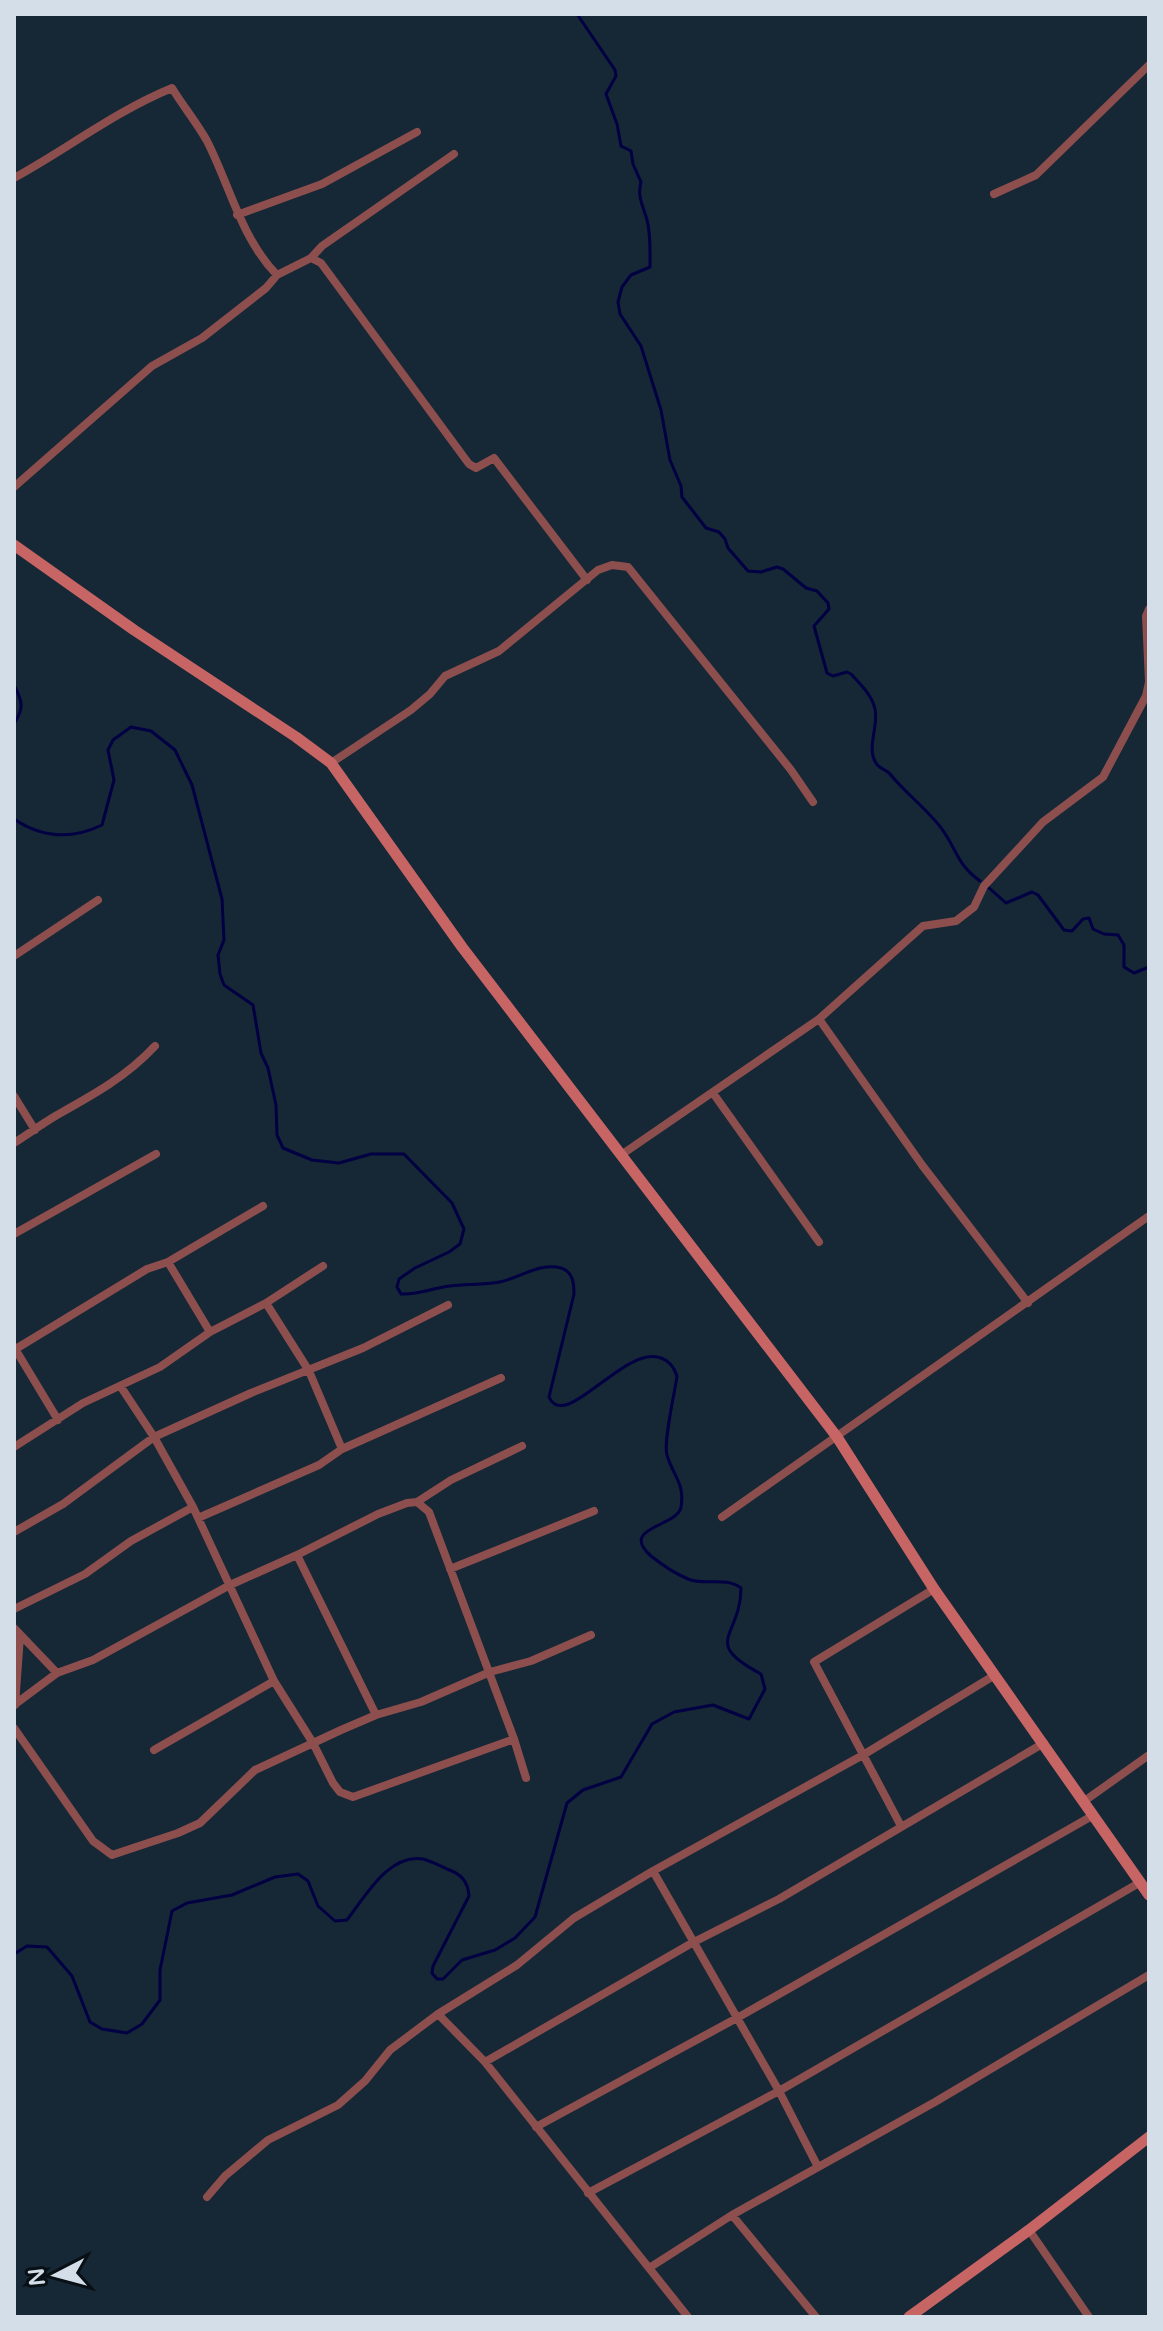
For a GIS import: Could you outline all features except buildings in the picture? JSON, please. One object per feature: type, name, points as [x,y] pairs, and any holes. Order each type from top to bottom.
[{"type":"street","points":[[994,194],[1036,175],[1149,65]]},
{"type":"street","points":[[14,178],[81,140],[140,101],[172,88],[207,142],[237,215],[269,268],[277,275]]},
{"type":"street","points":[[237,215],[322,184],[417,132]]},
{"type":"street","points":[[14,487],[152,366],[202,338],[266,288],[277,275],[311,258],[322,246],[454,154]]},
{"type":"street","points":[[311,258],[321,263],[469,464],[476,468],[494,458],[587,580]]},
{"type":"street","points":[[14,545],[331,763],[462,947],[837,1437],[934,1589],[1149,1895]]},
{"type":"street","points":[[331,763],[411,710],[445,676],[499,651],[598,570],[612,565],[628,567],[791,770],[813,802]]},
{"type":"street","points":[[621,1155],[819,1019],[923,926],[956,921],[974,907],[984,886],[1043,822],[1103,777],[1148,689],[1146,616],[1149,609]]},
{"type":"street","points":[[14,956],[98,900]]},
{"type":"street","points":[[819,1019],[922,1165],[1028,1303]]},
{"type":"street","points":[[14,1143],[103,1090],[135,1067],[155,1046]]},
{"type":"street","points":[[713,1093],[819,1242]]},
{"type":"street","points":[[14,1096],[35,1130]]},
{"type":"street","points":[[14,1234],[156,1154]]},
{"type":"street","points":[[58,1420],[14,1348],[147,1269],[168,1262],[263,1206]]},
{"type":"street","points":[[722,1517],[1149,1216]]},
{"type":"street","points":[[168,1262],[210,1332]]},
{"type":"street","points":[[14,1447],[83,1403],[170,1362],[210,1332],[266,1303],[323,1266]]},
{"type":"street","points":[[266,1303],[309,1371],[342,1449]]},
{"type":"street","points":[[14,1532],[63,1504],[154,1437],[251,1393],[363,1348],[448,1305]]},
{"type":"street","points":[[198,1518],[319,1465],[342,1449],[501,1378]]},
{"type":"street","points":[[121,1387],[154,1437],[193,1507],[274,1681],[340,1792],[353,1797],[514,1739]]},
{"type":"street","points":[[14,1705],[57,1673],[93,1660],[230,1585],[378,1514],[417,1502],[451,1480],[522,1446]]},
{"type":"street","points":[[417,1502],[429,1512],[490,1672],[526,1778]]},
{"type":"street","points":[[14,1609],[85,1574],[131,1541],[193,1507]]},
{"type":"street","points":[[450,1569],[594,1511]]},
{"type":"street","points":[[297,1555],[376,1715]]},
{"type":"street","points":[[901,1826],[814,1662],[934,1589]]},
{"type":"street","points":[[17,1632],[57,1673]]},
{"type":"street","points":[[14,1705],[17,1632]]},
{"type":"street","points":[[14,1728],[93,1841],[112,1855],[200,1823],[255,1770],[313,1743],[376,1715],[421,1702],[490,1672],[531,1661],[591,1635]]},
{"type":"street","points":[[207,2197],[225,2176],[268,2140],[338,2105],[365,2081],[390,2050],[438,2014],[517,1965],[574,1918],[863,1755],[995,1675]]},
{"type":"street","points":[[154,1750],[274,1681]]},
{"type":"street","points":[[485,2062],[692,1943],[779,1899],[1044,1743]]},
{"type":"street","points":[[1083,1802],[1149,1755]]},
{"type":"street","points":[[536,2127],[737,2018],[1092,1816]]},
{"type":"street","points":[[653,1871],[779,2091],[818,2167]]},
{"type":"street","points":[[588,2193],[779,2091],[1139,1883]]},
{"type":"street","points":[[649,2268],[732,2215],[935,2102],[1149,1975]]},
{"type":"street","points":[[438,2014],[485,2062],[688,2317]]},
{"type":"street","points":[[909,2317],[1149,2137]]},
{"type":"street","points":[[732,2215],[816,2317]]},
{"type":"street","points":[[1029,2230],[1089,2317]]},
{"type":"waterway","points":[[577,14],[615,70],[616,76],[606,94],[621,146],[631,151],[641,182],[640,197],[649,232],[650,267],[631,275],[622,287],[618,302],[620,314],[641,346],[661,410],[670,460],[681,486],[682,497],[706,528],[719,532],[748,571],[783,569],[806,588],[817,591],[828,603],[829,609],[814,626],[827,673],[833,676],[847,672],[851,674],[871,699],[876,716],[872,751],[876,763],[933,818],[963,864],[980,881]]},
{"type":"waterway","points":[[14,664],[14,669]]},
{"type":"waterway","points":[[14,685],[21,705],[14,724]]},
{"type":"waterway","points":[[14,819],[35,830],[57,835],[79,833],[102,825],[114,780],[108,750],[113,740],[131,727],[151,731],[175,750],[192,785],[222,899],[224,940],[218,955],[220,974],[224,985],[253,1005],[261,1053],[268,1068],[276,1105],[277,1135],[283,1148],[312,1160],[339,1163],[371,1154],[404,1154],[452,1203],[464,1229],[460,1244],[399,1279],[397,1287],[401,1294],[500,1282],[546,1267],[568,1272],[574,1294],[549,1397],[557,1405],[568,1404],[582,1397],[631,1363],[647,1357],[661,1358],[671,1365],[677,1376],[666,1449],[680,1486],[681,1507],[677,1514],[645,1533],[641,1539],[643,1546],[659,1562],[688,1579],[735,1584],[741,1588],[728,1646],[732,1654],[761,1674],[765,1689],[749,1719],[713,1705],[674,1712],[652,1724],[621,1777],[583,1790],[567,1803],[535,1917],[515,1938],[495,1950],[462,1960],[443,1979],[437,1979],[432,1973],[433,1966],[469,1896],[465,1882],[456,1873],[423,1859],[411,1859],[389,1870],[347,1920],[335,1921],[318,1906],[308,1881],[298,1874],[275,1877],[232,1895],[187,1903],[172,1911],[160,1970],[160,2000],[142,2024],[127,2033],[102,2029],[90,2022],[72,1976],[47,1947],[27,1946],[14,1954]]},
{"type":"waterway","points":[[988,887],[1006,903],[1032,892],[1038,895],[1064,930],[1072,931],[1083,919],[1089,918],[1093,929],[1118,935],[1124,945],[1124,967],[1134,973],[1149,967]]}]
